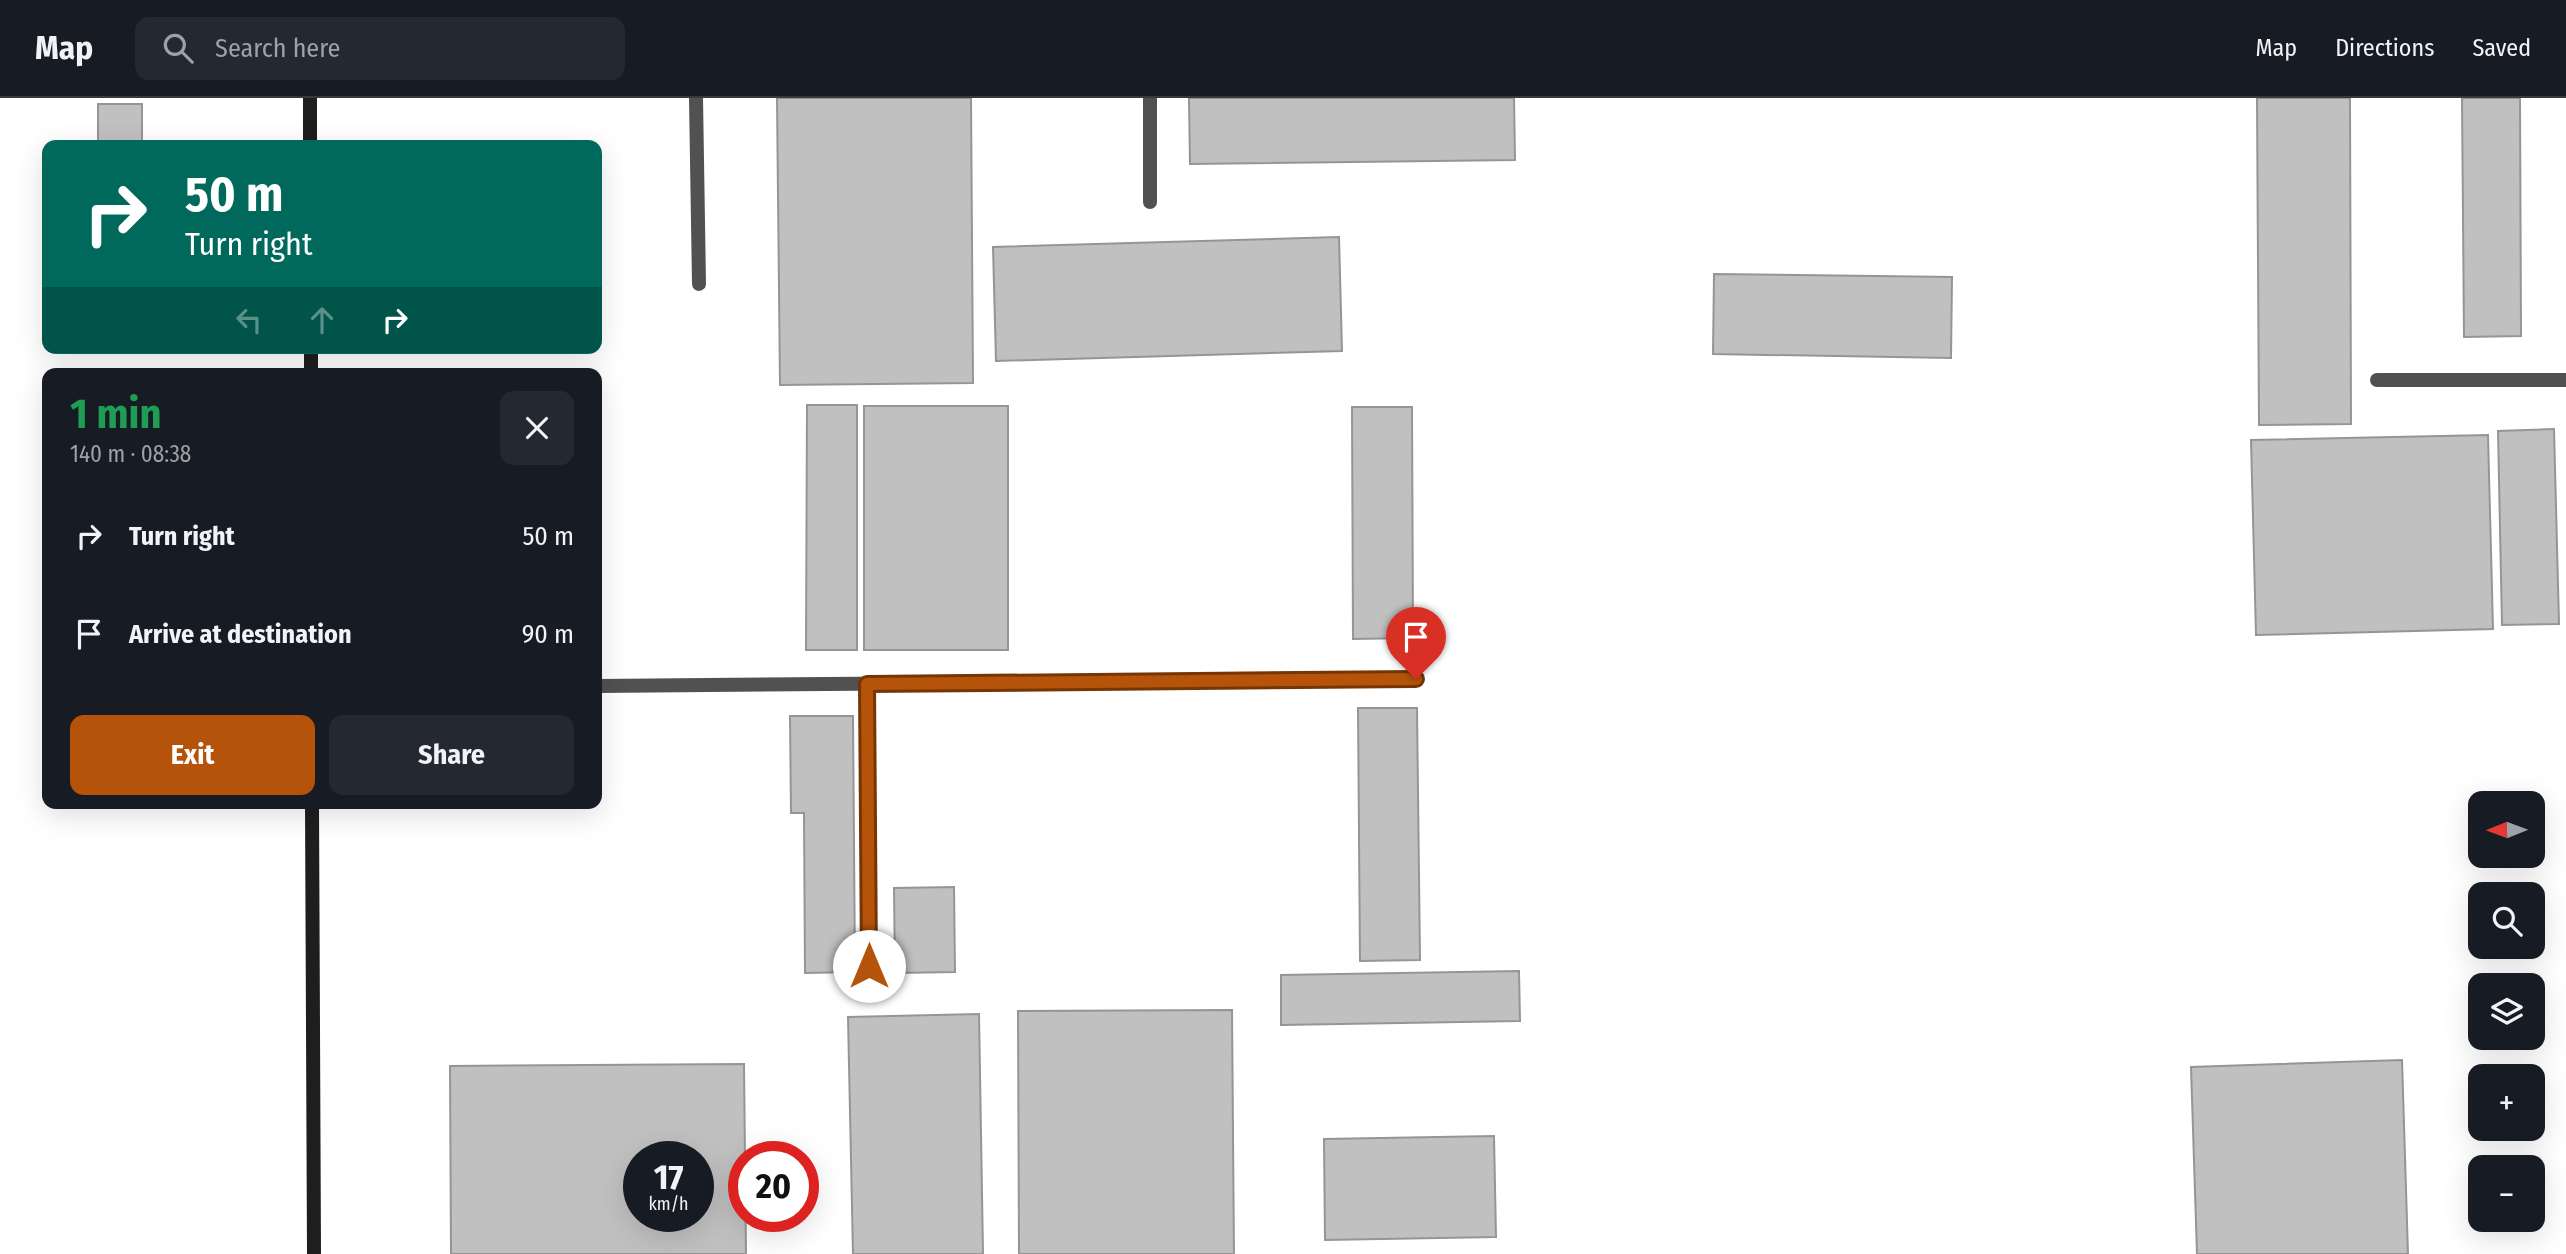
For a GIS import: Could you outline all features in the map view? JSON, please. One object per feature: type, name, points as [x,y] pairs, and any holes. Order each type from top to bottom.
[{"type":"street","points":[[310,98],[310,140]]},
{"type":"street","points":[[312,809],[313,1254]]},
{"type":"lane","points":[[696,98],[699,284]]},
{"type":"lane","points":[[1150,98],[1150,202]]},
{"type":"lane","points":[[2377,380],[2566,380]]},
{"type":"lane","points":[[602,686],[1416,679]]},
{"type":"lane","points":[[867,684],[869,966]]},
{"type":"building","points":[[777,98],[971,98],[973,383],[780,385]]},
{"type":"building","points":[[1189,98],[1514,98],[1515,160],[1190,164]]},
{"type":"building","points":[[2257,98],[2350,98],[2351,424],[2259,425]]},
{"type":"building","points":[[2462,98],[2520,98],[2521,336],[2464,337]]},
{"type":"building","points":[[98,104],[142,104],[142,140],[98,140]]},
{"type":"building","points":[[1339,237],[1342,351],[996,361],[993,247]]},
{"type":"building","points":[[1714,274],[1952,277],[1951,358],[1713,354]]},
{"type":"building","points":[[807,405],[857,405],[857,650],[806,650]]},
{"type":"building","points":[[864,406],[1008,406],[1008,650],[864,650]]},
{"type":"building","points":[[1352,407],[1412,407],[1413,638],[1353,639]]},
{"type":"building","points":[[2554,429],[2559,624],[2502,625],[2498,431]]},
{"type":"building","points":[[2488,435],[2493,629],[2256,635],[2251,440]]},
{"type":"building","points":[[1358,708],[1417,708],[1420,960],[1360,961]]},
{"type":"building","points":[[790,716],[853,716],[855,972],[805,973],[804,813],[791,813]]},
{"type":"building","points":[[954,887],[955,972],[895,973],[894,888]]},
{"type":"building","points":[[1519,971],[1520,1021],[1281,1025],[1281,975]]},
{"type":"building","points":[[1232,1010],[1234,1254],[1019,1254],[1018,1011]]},
{"type":"building","points":[[979,1014],[983,1254],[853,1254],[848,1017]]},
{"type":"building","points":[[2402,1060],[2408,1254],[2197,1254],[2191,1067]]},
{"type":"building","points":[[744,1064],[745,1141],[728,1141],[728,1232],[746,1232],[746,1254],[451,1254],[450,1066]]},
{"type":"building","points":[[1494,1136],[1496,1237],[1325,1240],[1324,1139]]},
{"type":"route","points":[[869,966],[867,684],[1416,679]]}]
